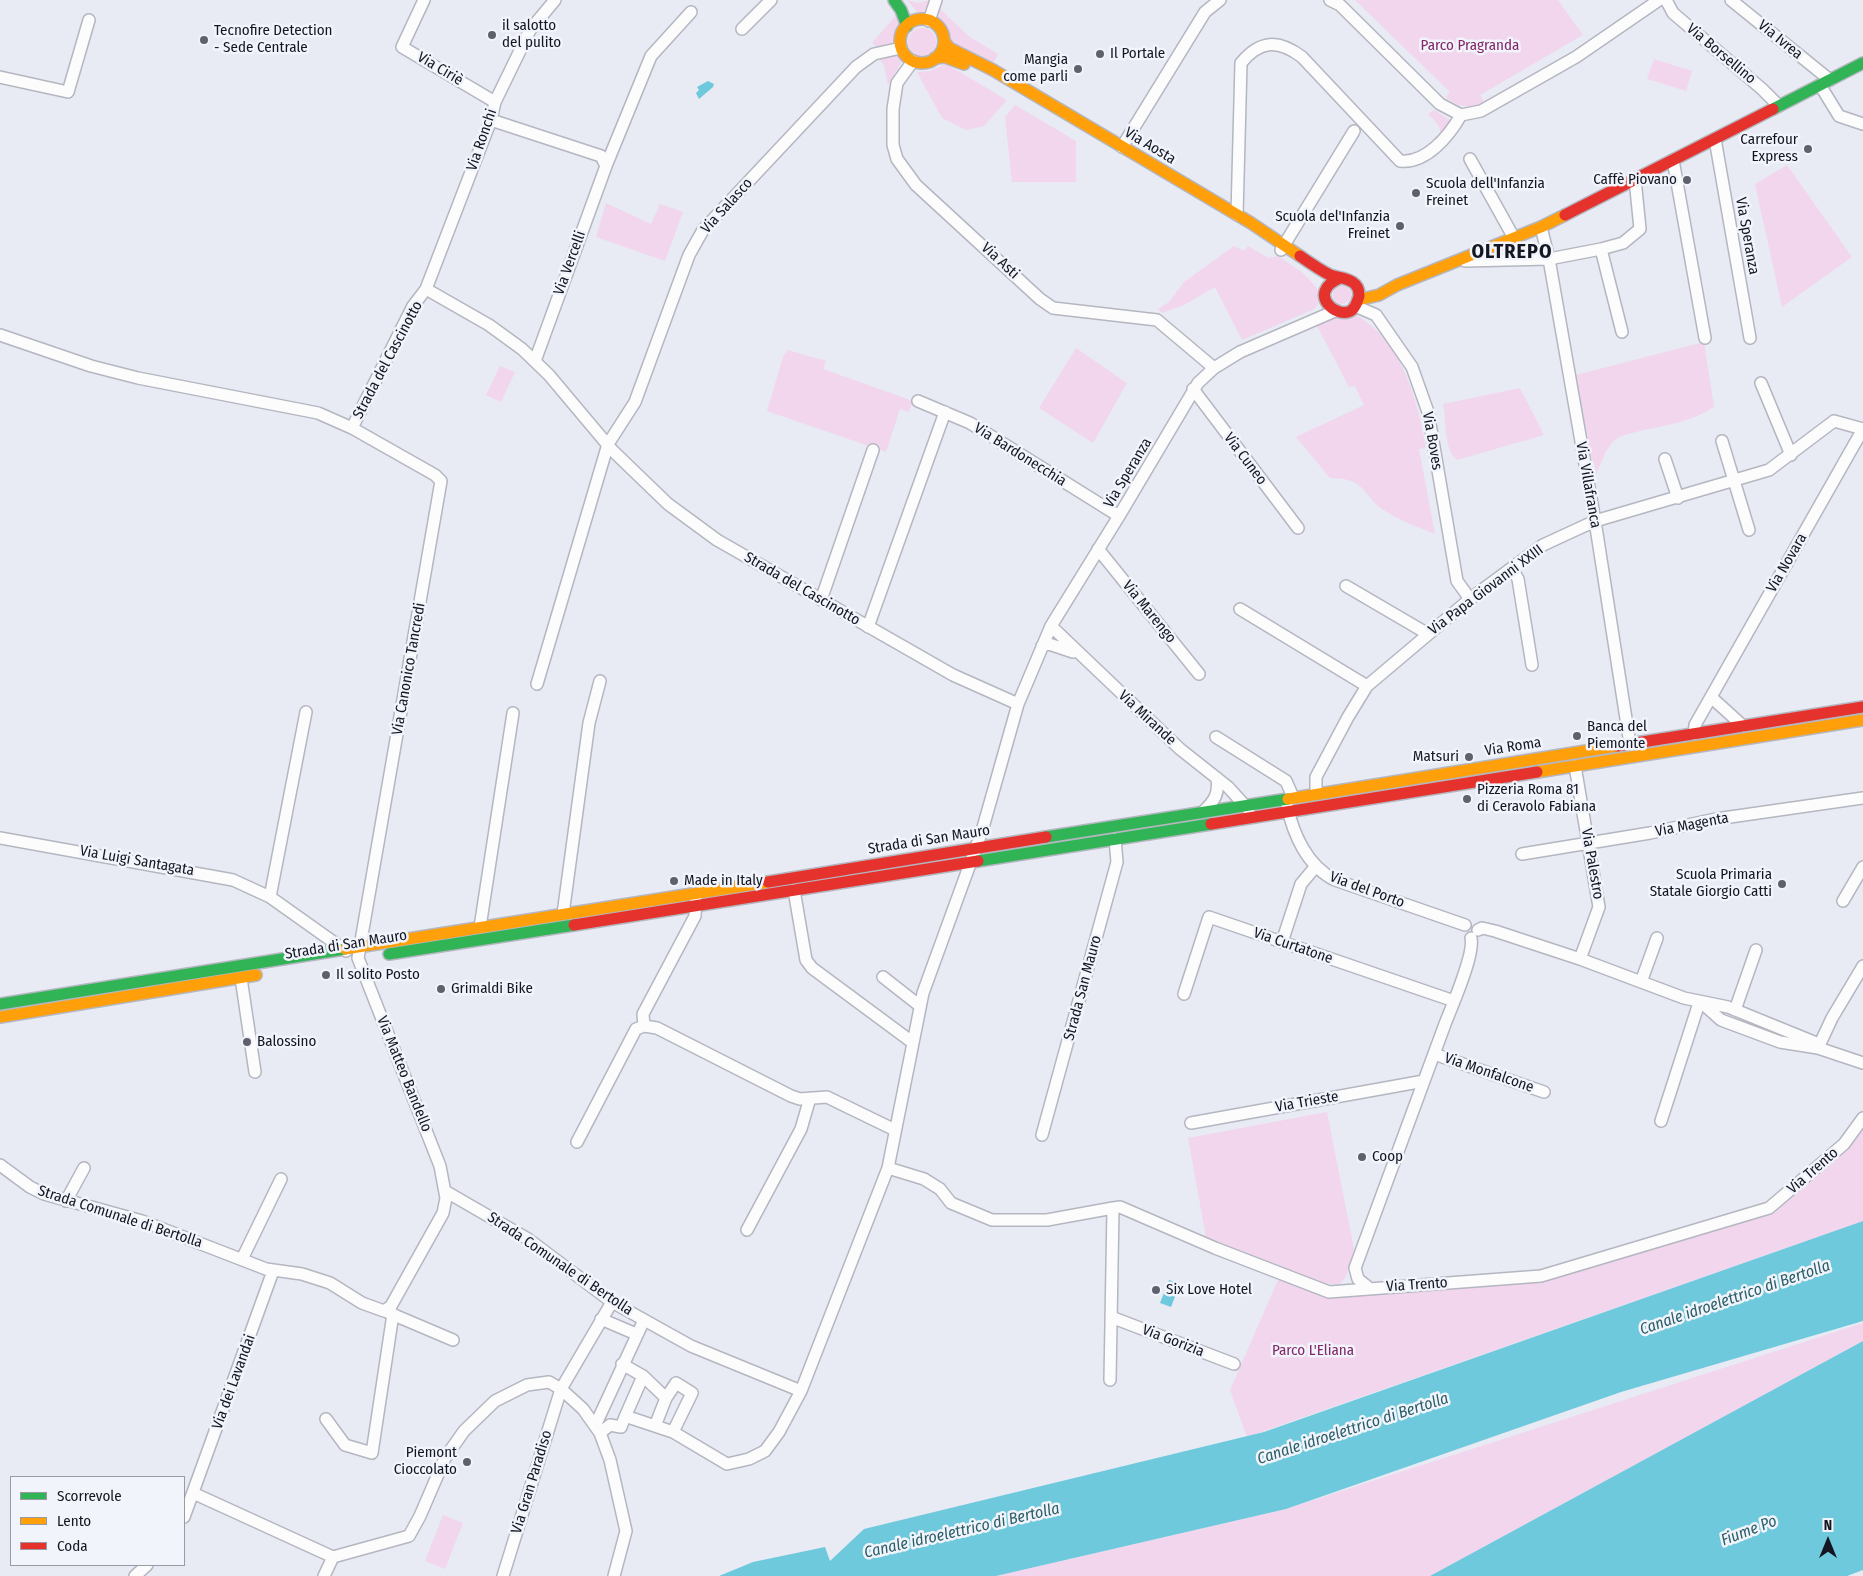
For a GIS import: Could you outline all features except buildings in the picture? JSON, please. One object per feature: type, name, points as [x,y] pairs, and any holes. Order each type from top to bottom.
[{"type":"main road","points":[[894,0],[904,16],[906,26]]},
{"type":"main road","points":[[904,0],[917,20]]},
{"type":"main road","points":[[917,20],[929,21],[940,29],[944,41],[943,48],[935,58],[923,63],[913,61],[906,56],[901,48],[900,38],[906,26],[917,20]]},
{"type":"main road","name":"Via Aosta","points":[[944,41],[949,48],[983,64],[1056,113],[1263,243],[1282,247],[1327,273],[1340,278]]},
{"type":"main road","name":"Via Aosta","points":[[935,58],[953,59],[977,70],[1122,147],[1237,215],[1306,266],[1326,287]]},
{"type":"main road","points":[[1357,303],[1358,289],[1351,280],[1340,278],[1332,280],[1326,287],[1325,298],[1329,311],[1346,312],[1357,303],[1379,295],[1394,286],[1541,227],[1863,63]]},
{"type":"main road","points":[[1355,284],[1370,289],[1394,286]]},
{"type":"main road","name":"Via Roma","points":[[1168,817],[1863,707]]},
{"type":"main road","name":"Via Roma","points":[[1170,830],[1863,720]]},
{"type":"main road","name":"Strada di San Mauro","points":[[0,1017],[241,978],[480,927],[1168,817]]},
{"type":"main road","name":"Strada di San Mauro","points":[[0,1004],[345,950],[360,953],[697,906],[1170,830]]},
{"type":"street","name":"Via Ciriè","points":[[424,0],[402,46],[495,102]]},
{"type":"street","name":"Via Ronchi","points":[[426,289],[491,120],[495,102],[530,30],[555,0]]},
{"type":"street","points":[[742,29],[771,0]]},
{"type":"street","points":[[929,21],[936,0]]},
{"type":"street","points":[[1122,147],[1206,12],[1220,0]]},
{"type":"street","points":[[1330,0],[1340,6],[1440,104],[1461,114],[1481,112],[1576,57],[1658,0]]},
{"type":"street","name":"Via Borsellino","points":[[1666,0],[1673,13],[1762,89],[1779,106]]},
{"type":"street","name":"Via Ivrea","points":[[1731,0],[1825,82]]},
{"type":"street","name":"Via Vercelli","points":[[535,361],[606,166],[651,56],[691,12]]},
{"type":"street","points":[[0,77],[68,92],[89,20]]},
{"type":"street","points":[[1237,215],[1241,64],[1256,48],[1272,44],[1290,48],[1302,57],[1400,161],[1410,162],[1429,152],[1444,140],[1461,114]]},
{"type":"street","name":"Via Salasco","points":[[608,444],[636,402],[689,255],[704,230],[856,67],[874,54],[901,48]]},
{"type":"street","name":"Via Asti","points":[[913,61],[897,83],[893,109],[893,145],[897,159],[916,185],[1040,299],[1053,308],[1157,320],[1214,368]]},
{"type":"street","points":[[1825,82],[1839,116],[1863,124]]},
{"type":"street","points":[[491,120],[601,156],[606,166]]},
{"type":"street","points":[[1282,247],[1354,131]]},
{"type":"street","name":"Via Speranza","points":[[1715,139],[1750,338]]},
{"type":"street","points":[[1470,159],[1514,238]]},
{"type":"street","points":[[1672,160],[1705,338]]},
{"type":"street","points":[[1458,261],[1549,258],[1601,249],[1623,243],[1640,229],[1635,180]]},
{"type":"street","name":"Via Villafranca","points":[[1541,227],[1549,258],[1595,521],[1630,744]]},
{"type":"street","points":[[1601,249],[1622,332]]},
{"type":"street","name":"Strada del Cascinotto","points":[[0,335],[91,366],[138,378],[318,413],[352,428],[413,306],[426,289],[489,325],[535,361],[608,444],[675,509],[730,548],[953,675],[1018,704]]},
{"type":"street","name":"Via Boves","points":[[1357,303],[1376,315],[1412,367],[1428,412],[1457,581],[1470,599]]},
{"type":"street","name":"Via Speranza","points":[[1018,704],[1050,626],[1119,516],[1193,389],[1214,368],[1240,352],[1329,311]]},
{"type":"street","points":[[1761,383],[1791,455]]},
{"type":"street","name":"Via Cuneo","points":[[1193,389],[1298,528]]},
{"type":"street","name":"Via Bardonecchia","points":[[918,402],[970,423],[1119,516]]},
{"type":"street","points":[[868,627],[945,412]]},
{"type":"street","name":"Via Papa Giovanni XXIII","points":[[1316,794],[1316,777],[1367,686],[1470,599],[1543,545],[1595,521],[1769,470],[1834,421],[1863,429]]},
{"type":"street","name":"Via Canonico Tancredi","points":[[352,428],[436,475],[441,481],[360,953]]},
{"type":"street","name":"Via Novara","points":[[1694,734],[1695,725],[1863,429]]},
{"type":"street","points":[[1722,441],[1749,530]]},
{"type":"street","points":[[538,684],[608,444]]},
{"type":"street","points":[[821,600],[873,450]]},
{"type":"street","points":[[1665,459],[1678,498]]},
{"type":"street","name":"Via Marengo","points":[[1098,550],[1199,674]]},
{"type":"street","points":[[1512,569],[1518,579],[1532,666]]},
{"type":"street","points":[[1346,586],[1428,634]]},
{"type":"street","points":[[1240,609],[1367,686]]},
{"type":"street","name":"Via Mirande","points":[[1050,626],[1180,749],[1217,778],[1255,816]]},
{"type":"street","name":"Via Mirande","points":[[1042,646],[1049,644],[1079,655]]},
{"type":"street","points":[[562,914],[589,722],[600,681]]},
{"type":"street","points":[[1711,697],[1743,726]]},
{"type":"street","points":[[625,1417],[672,1432],[727,1464],[749,1459],[765,1451],[779,1432],[801,1391],[888,1168],[920,1006],[969,863],[982,831],[1018,704]]},
{"type":"street","points":[[270,897],[306,712]]},
{"type":"street","points":[[480,927],[513,712]]},
{"type":"street","name":"Via del Porto","points":[[1216,737],[1286,781],[1289,798],[1288,811],[1297,836],[1322,874],[1334,880],[1465,925],[1473,923],[1475,934]]},
{"type":"street","name":"Via Palestro","points":[[1575,766],[1599,907],[1580,959]]},
{"type":"street","points":[[1204,811],[1215,799],[1218,791],[1217,778]]},
{"type":"street","name":"Via Magenta","points":[[1522,854],[1588,844],[1716,819],[1863,798]]},
{"type":"street","name":"Via Luigi Santagata","points":[[0,838],[218,876],[270,897],[345,950]]},
{"type":"street","name":"Strada San Mauro","points":[[1042,1135],[1117,862],[1115,839]]},
{"type":"street","points":[[1282,942],[1301,884],[1316,866]]},
{"type":"street","points":[[1843,901],[1863,867]]},
{"type":"street","points":[[794,890],[806,960],[812,968],[912,1042]]},
{"type":"street","points":[[644,1026],[644,1014],[695,916],[697,906],[695,893]]},
{"type":"street","name":"Via Curtatone","points":[[1184,994],[1210,918],[1454,1001]]},
{"type":"street","points":[[1369,1288],[1358,1279],[1355,1268],[1454,1001],[1475,934],[1482,928],[1580,959],[1701,1003],[1732,1009],[1814,1042],[1818,1048]]},
{"type":"street","points":[[1641,982],[1657,938]]},
{"type":"street","points":[[1732,1009],[1756,950]]},
{"type":"street","name":"Via Matteo Bandello","points":[[360,953],[440,1166],[445,1190]]},
{"type":"street","points":[[1818,1048],[1832,1018],[1863,966]]},
{"type":"street","points":[[883,977],[920,1006]]},
{"type":"street","points":[[241,978],[255,1072]]},
{"type":"street","points":[[1701,1003],[1721,1020],[1776,1040],[1818,1048],[1863,1063]]},
{"type":"street","points":[[1661,1121],[1701,1003]]},
{"type":"street","points":[[1721,1020],[1719,1014],[1721,1009],[1732,1009]]},
{"type":"street","points":[[577,1142],[636,1029],[644,1026],[657,1028],[791,1096],[828,1097],[895,1130]]},
{"type":"street","points":[[1776,1040],[1784,1038],[1786,1033],[1782,1028]]},
{"type":"street","name":"Via Monfalcone","points":[[1434,1054],[1544,1092]]},
{"type":"street","name":"Via Trieste","points":[[1191,1123],[1424,1081]]},
{"type":"street","points":[[747,1230],[801,1129],[810,1098]]},
{"type":"street","name":"Via Trento","points":[[1113,1208],[1120,1207],[1215,1248],[1329,1292],[1541,1276],[1769,1208],[1844,1144],[1863,1118]]},
{"type":"street","name":"Strada Comunale di Bertolla","points":[[0,1165],[30,1187],[66,1202],[142,1221],[274,1271],[302,1274],[330,1283],[362,1303],[453,1340]]},
{"type":"street","name":"Strada Comunale di Bertolla","points":[[66,1202],[84,1168]]},
{"type":"street","points":[[888,1168],[924,1179],[940,1189],[951,1203],[992,1220],[1047,1220],[1113,1208],[1110,1380]]},
{"type":"street","points":[[242,1259],[280,1179]]},
{"type":"street","points":[[326,1419],[344,1445],[372,1453],[388,1312],[443,1213],[446,1206],[445,1190]]},
{"type":"street","name":"Strada Comunale di Bertolla","points":[[445,1190],[528,1239],[612,1302],[691,1346],[801,1391]]},
{"type":"street","name":"Via dei Lavandai","points":[[185,1515],[274,1271]]},
{"type":"street","name":"Via Gran Paradiso","points":[[504,1576],[561,1389],[612,1302]]},
{"type":"street","name":"Via Gorizia","points":[[1111,1317],[1234,1364]]},
{"type":"street","points":[[601,1319],[636,1334]]},
{"type":"street","points":[[597,1430],[622,1364],[644,1320]]},
{"type":"street","points":[[622,1364],[643,1376],[666,1398]]},
{"type":"street","points":[[597,1430],[610,1425],[621,1427],[643,1376]]},
{"type":"street","points":[[194,1493],[333,1557],[408,1536],[420,1516],[445,1458],[464,1431],[495,1401],[527,1385],[549,1382],[561,1389],[583,1409],[597,1430],[610,1460],[626,1531],[614,1576]]},
{"type":"street","points":[[654,1426],[666,1398],[676,1383],[692,1393],[672,1432]]},
{"type":"street","points":[[324,1576],[333,1557]]},
{"type":"street","points":[[135,1576],[146,1566]]},
{"type":"green space","points":[[907,0],[918,3],[930,0],[925,12],[919,14]]},
{"type":"green space","name":"Parco Pragranda","points":[[1355,0],[1558,0],[1583,35],[1480,95],[1484,102],[1474,106],[1464,106],[1454,103],[1446,97],[1450,92]]},
{"type":"green space","points":[[889,1],[896,9],[901,23],[893,42],[877,47],[872,43],[897,14],[887,4]]},
{"type":"green space","points":[[940,9],[970,37],[998,54],[992,66],[949,43],[940,21]]},
{"type":"green space","points":[[922,28],[932,32],[936,42],[932,52],[922,56],[912,52],[908,42],[912,32]]},
{"type":"green space","points":[[896,54],[900,56],[901,63],[888,85],[884,66],[879,58]]},
{"type":"green space","points":[[1654,59],[1692,71],[1686,91],[1647,79]]},
{"type":"green space","points":[[946,64],[1007,100],[984,126],[966,130],[942,118],[917,72],[929,71]]},
{"type":"green space","points":[[1015,105],[1076,141],[1076,182],[1012,182],[1005,117]]},
{"type":"green space","points":[[1434,110],[1450,120],[1440,138],[1439,127],[1428,114]]},
{"type":"green space","points":[[1787,165],[1852,257],[1782,307],[1755,184]]},
{"type":"green space","points":[[606,203],[651,224],[660,204],[683,212],[665,261],[596,237]]},
{"type":"green space","points":[[1234,246],[1244,251],[1248,246],[1269,258],[1278,256],[1303,273],[1317,288],[1318,305],[1314,309],[1242,340],[1215,287],[1184,305],[1162,313],[1158,309],[1169,302],[1184,282]]},
{"type":"green space","points":[[1342,286],[1348,289],[1351,295],[1348,301],[1342,304],[1336,301],[1333,295],[1336,289]]},
{"type":"green space","points":[[1354,314],[1371,325],[1396,354],[1412,391],[1426,448],[1419,449],[1435,534],[1403,521],[1385,511],[1358,484],[1342,479],[1330,478],[1296,437],[1364,405],[1355,386],[1349,387],[1317,326],[1332,317]]},
{"type":"green space","points":[[1704,342],[1714,407],[1689,419],[1620,437],[1608,448],[1596,475],[1593,476],[1596,469],[1587,445],[1588,436],[1579,404],[1576,375]]},
{"type":"green space","points":[[1076,348],[1127,383],[1093,443],[1039,408]]},
{"type":"green space","points":[[788,350],[826,361],[823,369],[913,401],[909,412],[900,409],[886,452],[767,411],[783,357]]},
{"type":"green space","points":[[500,366],[515,372],[501,402],[486,395]]},
{"type":"green space","points":[[1520,388],[1544,435],[1457,460],[1449,449],[1447,442],[1443,404]]},
{"type":"green space","points":[[1327,1112],[1354,1249],[1346,1276],[1340,1284],[1327,1284],[1206,1237],[1188,1138]]},
{"type":"green space","name":"Parco L'Eliana","points":[[1863,1129],[1863,1221],[1247,1437],[1230,1390],[1281,1273],[1329,1292],[1541,1276],[1774,1212],[1848,1150]]},
{"type":"green space","points":[[1863,1323],[1863,1341],[1430,1576],[996,1576],[1286,1509]]},
{"type":"green space","points":[[443,1515],[463,1523],[445,1569],[425,1561]]},
{"type":"water","points":[[708,81],[714,84],[713,87],[699,99],[696,93],[699,90],[697,87]]},
{"type":"water","name":"Canale idroelettrico di Bertolla","points":[[1863,1221],[1863,1321],[1621,1392],[1286,1509],[996,1576],[719,1576],[753,1562],[825,1547],[830,1561],[864,1529],[1264,1432]]},
{"type":"water","points":[[1169,1280],[1180,1284],[1171,1307],[1160,1303]]},
{"type":"water","name":"Fiume Po","points":[[1863,1341],[1863,1570],[1847,1576],[1430,1576]]},
{"type":"traffic: fast","points":[[894,0],[901,10],[907,26]]},
{"type":"traffic: fast","points":[[1773,109],[1863,63]]},
{"type":"traffic: fast","points":[[1046,837],[1288,799]]},
{"type":"traffic: fast","points":[[978,861],[1211,824]]},
{"type":"traffic: fast","points":[[389,954],[574,925]]},
{"type":"traffic: fast","points":[[0,1004],[345,949]]},
{"type":"traffic: slow","points":[[922,19],[934,23],[940,29],[944,41],[940,53],[934,59],[922,63],[910,59],[904,53],[900,41],[904,29],[910,23],[922,19]]},
{"type":"traffic: slow","points":[[944,41],[949,48],[993,70],[1251,223],[1300,256]]},
{"type":"traffic: slow","points":[[935,58],[945,57],[964,64]]},
{"type":"traffic: slow","points":[[1358,300],[1379,295],[1397,285],[1541,227],[1565,215]]},
{"type":"traffic: slow","points":[[1537,772],[1863,720]]},
{"type":"traffic: slow","points":[[1288,799],[1617,746]]},
{"type":"traffic: slow","points":[[345,949],[768,882]]},
{"type":"traffic: slow","points":[[0,1017],[256,975]]},
{"type":"traffic: jam","points":[[1565,215],[1773,109]]},
{"type":"traffic: jam","points":[[1300,256],[1330,275],[1349,280],[1353,282],[1359,296],[1352,310],[1346,312],[1339,312],[1333,309],[1325,298],[1325,291],[1330,284],[1340,278]]},
{"type":"traffic: jam","points":[[1617,746],[1863,707]]},
{"type":"traffic: jam","points":[[1211,824],[1537,772]]},
{"type":"traffic: jam","points":[[768,882],[1046,837]]},
{"type":"traffic: jam","points":[[574,925],[978,861]]},
{"type":"place","name":"il salotto del pulito","points":[[492,35]]},
{"type":"place","name":"Tecnofire Detection - Sede Centrale","points":[[204,40]]},
{"type":"place","name":"Il Portale","points":[[1100,54]]},
{"type":"place","name":"Mangia come parli","points":[[1078,69]]},
{"type":"place","name":"Carrefour Express","points":[[1808,149]]},
{"type":"place","name":"Caffè Piovano","points":[[1687,180]]},
{"type":"place","name":"Scuola dell'Infanzia Freinet","points":[[1416,193]]},
{"type":"place","name":"Scuola del'Infanzia Freinet","points":[[1400,226]]},
{"type":"place","name":"Banca del Piemonte","points":[[1577,736]]},
{"type":"place","name":"Matsuri","points":[[1469,757]]},
{"type":"place","name":"Pizzeria Roma 81 di Ceravolo Fabiana","points":[[1467,799]]},
{"type":"place","name":"Made in Italy","points":[[674,881]]},
{"type":"place","name":"Scuola Primaria Statale Giorgio Catti","points":[[1782,884]]},
{"type":"place","name":"Il solito Posto","points":[[326,975]]},
{"type":"place","name":"Grimaldi Bike","points":[[441,989]]},
{"type":"place","name":"Balossino","points":[[247,1042]]},
{"type":"place","name":"Coop","points":[[1362,1157]]},
{"type":"place","name":"Six Love Hotel","points":[[1156,1290]]},
{"type":"place","name":"Piemont Cioccolato","points":[[467,1462]]},
{"type":"district","name":"OLTREPO","points":[[1512,252]]}]
